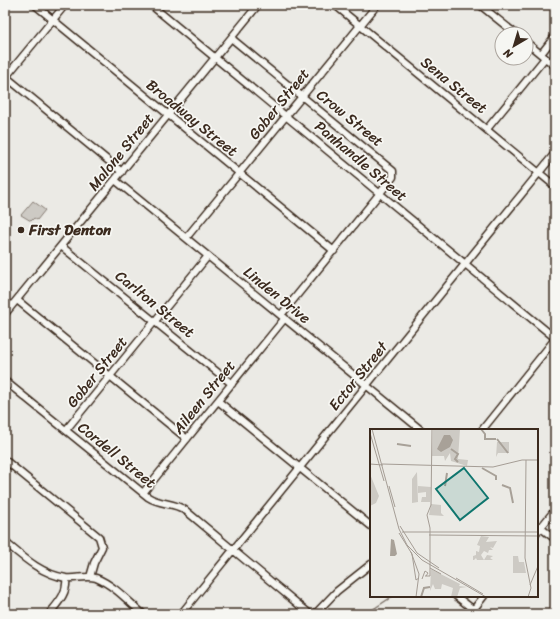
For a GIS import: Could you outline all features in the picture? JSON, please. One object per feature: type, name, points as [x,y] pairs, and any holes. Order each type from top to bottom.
[{"type":"street","name":"Broadway Street","points":[[35,5],[334,251]]},
{"type":"street","points":[[65,5],[5,77],[122,172]]},
{"type":"street","name":"Panhandle Street","points":[[151,5],[555,338]]},
{"type":"street","name":"Malone Street","points":[[5,314],[258,5]]},
{"type":"street","name":"Sena Street","points":[[335,5],[555,186]]},
{"type":"street","name":"Gober Street","points":[[186,238],[377,5]]},
{"type":"street","points":[[480,5],[506,26]]},
{"type":"street","points":[[487,129],[543,56],[555,36]]},
{"type":"street","name":"Crow Street","points":[[231,38],[393,171],[393,178],[380,194]]},
{"type":"street","points":[[534,49],[555,66]]},
{"type":"street","name":"Ector Street","points":[[181,614],[555,154]]},
{"type":"street","name":"Linden Drive","points":[[115,180],[420,429]]},
{"type":"street","name":"Aileen Street","points":[[143,493],[232,384],[334,251],[380,194]]},
{"type":"street","name":"Carlton Street","points":[[61,246],[232,384]]},
{"type":"street","name":"Gober Street","points":[[66,430],[208,256]]},
{"type":"street","points":[[17,300],[187,439]]},
{"type":"street","points":[[483,429],[555,338]]},
{"type":"street","name":"Cordell Street","points":[[5,380],[153,501],[179,506],[310,614]]},
{"type":"street","points":[[218,401],[370,525]]},
{"type":"street","points":[[5,460],[99,537],[102,547],[94,563],[90,577]]},
{"type":"street","points":[[555,510],[538,528],[555,539]]},
{"type":"street","points":[[5,542],[37,567],[48,573],[66,578],[90,577],[105,582],[143,614]]},
{"type":"street","points":[[315,614],[337,591],[370,565]]},
{"type":"street","points":[[49,614],[62,598],[67,585],[66,578]]},
{"type":"street","points":[[457,597],[471,612],[479,614]]},
{"type":"street","points":[[471,612],[483,597]]},
{"type":"shaded area","points":[[33,201],[45,210],[37,220],[34,218],[31,221],[21,215]]},
{"type":"waterway","points":[[366,614],[392,597]]},
{"type":"place","name":"First Denton","points":[[21,230]]}]
